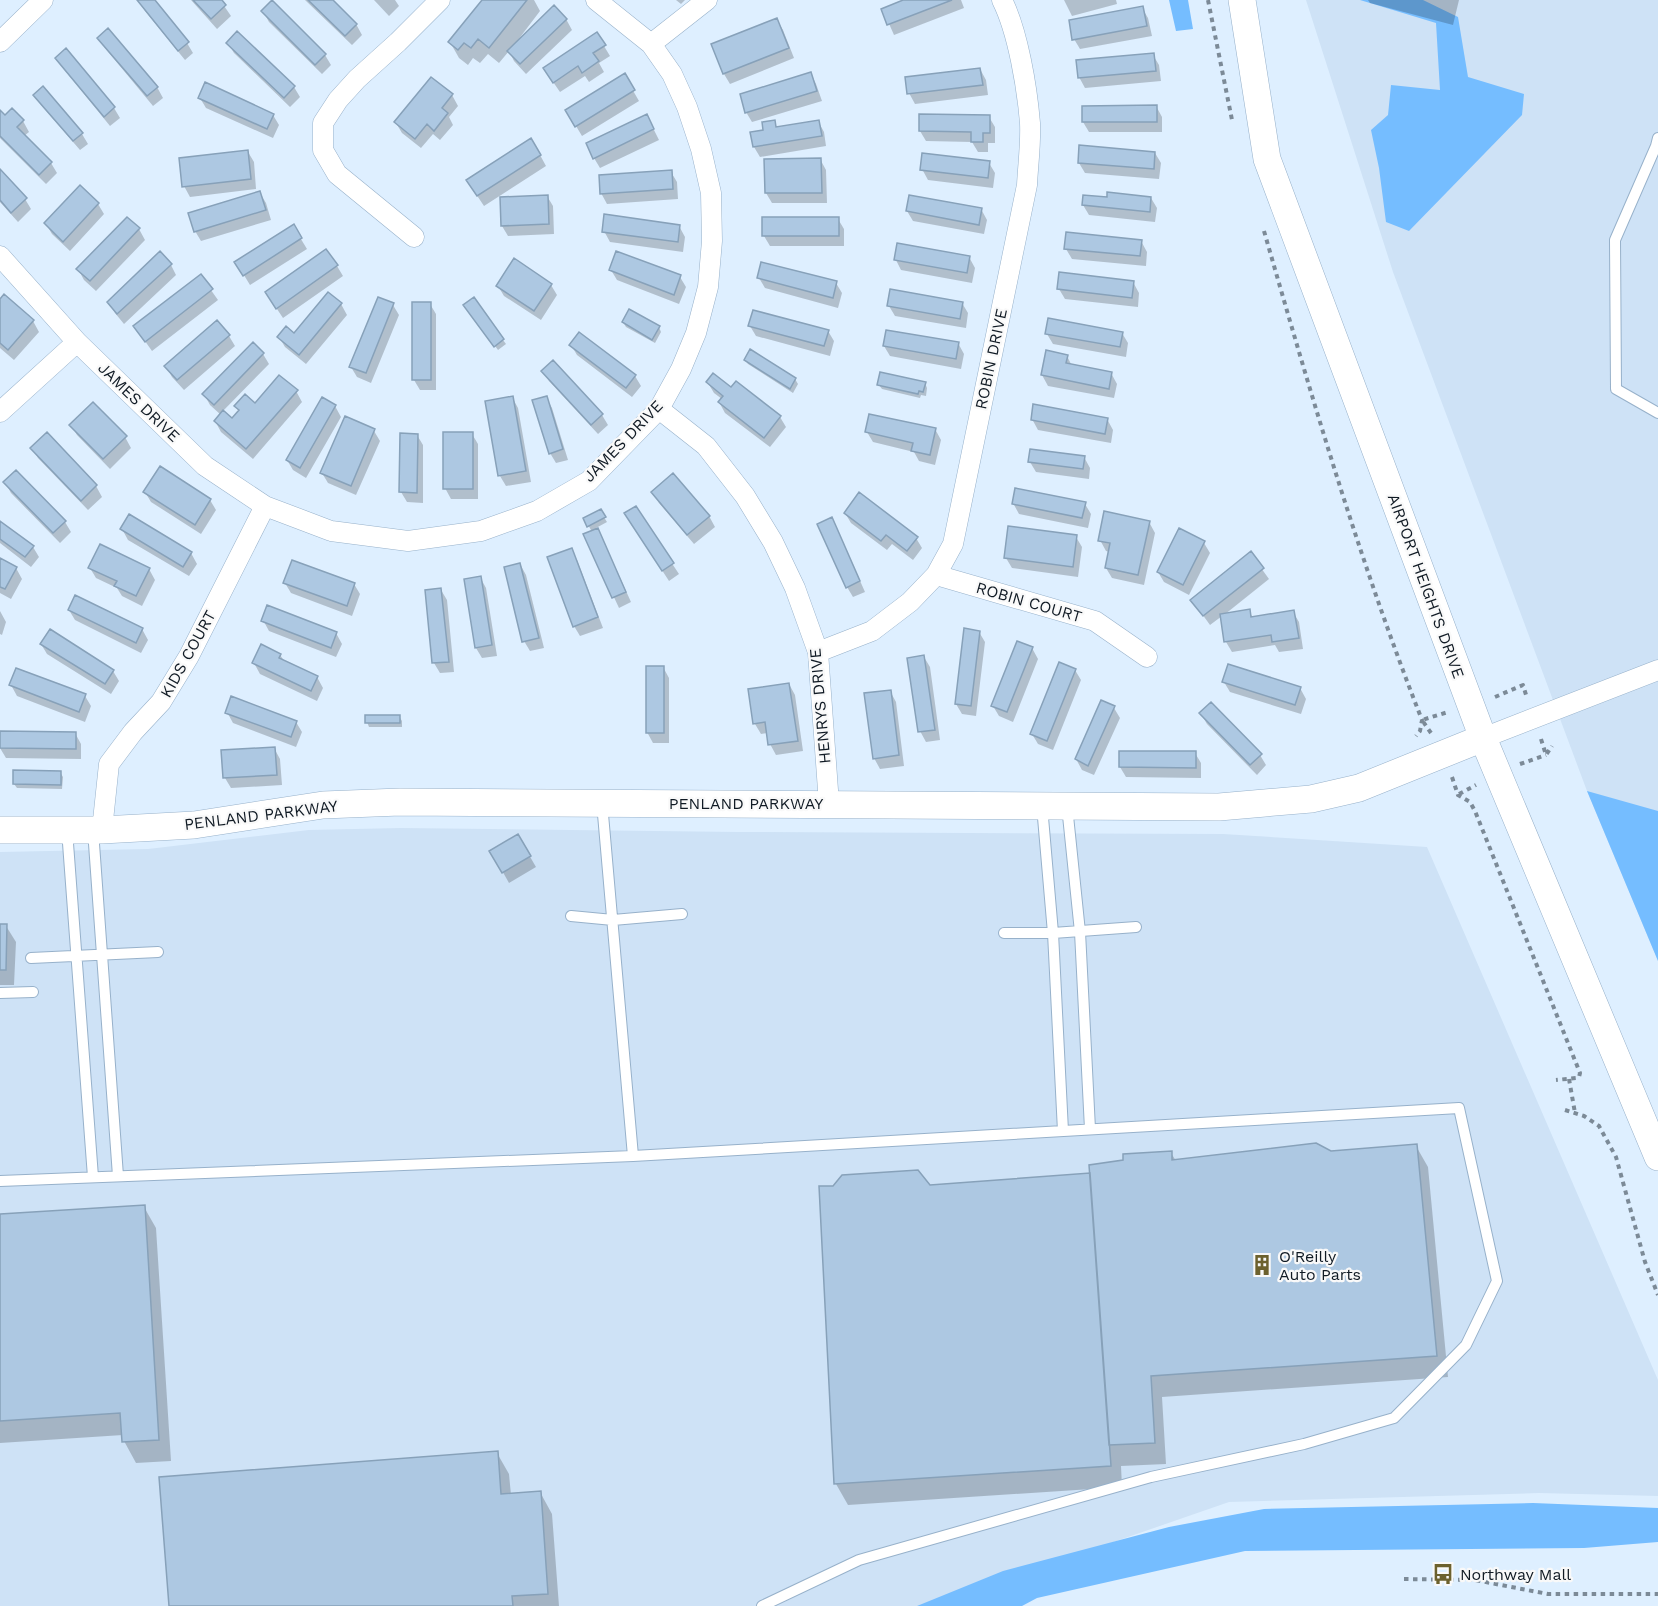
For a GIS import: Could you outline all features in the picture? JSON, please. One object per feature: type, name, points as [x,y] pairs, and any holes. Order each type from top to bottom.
[{"type":"street","points":[[0,42],[43,0]]},
{"type":"street","points":[[414,237],[337,174],[323,150],[323,123],[338,100],[357,79],[440,0]]},
{"type":"street","name":"JAMES DRIVE","points":[[0,256],[77,342],[205,466],[265,506],[330,531],[408,541],[481,531],[537,511],[589,480],[659,409],[681,369],[696,333],[708,287],[712,241],[711,193],[701,149],[687,107],[672,74],[651,44],[596,0]]},
{"type":"street","points":[[651,44],[707,0]]},
{"type":"street","name":"ROBIN DRIVE","points":[[818,652],[872,630],[910,603],[936,575],[953,544],[1027,185],[1030,125],[1023,68],[1002,0]]},
{"type":"street","name":"AIRPORT HEIGHTS DRIVE","points":[[1242,0],[1267,159],[1483,738],[1658,1157]]},
{"type":"street","points":[[0,412],[77,342]]},
{"type":"street","name":"HENRYS DRIVE","points":[[659,409],[706,446],[745,496],[773,542],[795,588],[818,652],[829,804]]},
{"type":"street","name":"KIDS COURT","points":[[87,830],[109,764],[167,693],[189,656],[265,506]]},
{"type":"street","name":"ROBIN COURT","points":[[936,575],[1095,621],[1147,657]]},
{"type":"street","points":[[1483,738],[1658,670]]},
{"type":"street","name":"PENLAND PARKWAY","points":[[0,830],[87,830],[194,825],[322,805],[400,801],[1220,807],[1311,799],[1359,788],[1483,738]]},
{"type":"lane","points":[[1658,138],[1615,240],[1615,263],[1616,389],[1658,413]]},
{"type":"lane","points":[[602,803],[633,1155]]},
{"type":"lane","points":[[1054,805],[1080,932],[1090,1129]]},
{"type":"lane","points":[[1054,805],[1053,933],[1063,1131]]},
{"type":"lane","points":[[87,830],[102,954],[118,1176]]},
{"type":"lane","points":[[87,830],[76,956],[93,1177]]},
{"type":"lane","points":[[571,916],[613,920],[682,914]]},
{"type":"lane","points":[[1004,933],[1080,932],[1136,927]]},
{"type":"lane","points":[[31,958],[158,952]]},
{"type":"lane","points":[[0,993],[33,992]]},
{"type":"lane","points":[[0,1181],[633,1155],[1459,1108],[1497,1281],[1467,1345],[1394,1418],[1304,1444],[1151,1477],[859,1560],[762,1606]]},
{"type":"path","points":[[1208,0],[1234,125]]},
{"type":"path","points":[[1263,227],[1368,573],[1422,720],[1420,731],[1414,738]]},
{"type":"path","points":[[1458,795],[1470,801],[1475,811],[1578,1068],[1579,1077],[1556,1080]]},
{"type":"path","points":[[1569,1079],[1575,1113]]},
{"type":"path","points":[[1565,1110],[1592,1120],[1599,1126],[1616,1157],[1645,1262],[1658,1295]]},
{"type":"path","points":[[1404,1579],[1475,1580],[1548,1594],[1658,1594]]},
{"type":"shaded area","points":[[1169,0],[1188,0],[1193,29],[1176,31]]},
{"type":"shaded area","points":[[1306,0],[1658,0],[1658,961],[1587,791],[1393,272]]},
{"type":"shaded area","points":[[1360,0],[1423,0],[1458,17],[1468,77],[1524,94],[1522,115],[1409,231],[1386,222],[1371,130],[1388,115],[1391,85],[1440,90],[1436,23]]},
{"type":"shaded area","points":[[1587,791],[1658,811],[1658,961]]},
{"type":"shaded area","points":[[401,828],[1223,834],[1427,847],[1658,1380],[1658,1496],[1539,1493],[1229,1502],[1004,1580],[949,1606],[0,1606],[0,852],[148,849],[309,830]]},
{"type":"shaded area","points":[[1533,1503],[1658,1508],[1658,1542],[1584,1548],[1245,1551],[1037,1598],[1022,1606],[917,1606],[1003,1571],[1169,1527],[1264,1509]]},
{"type":"building","points":[[137,0],[155,0],[189,42],[178,51]]},
{"type":"building","points":[[193,0],[222,0],[226,5],[211,19]]},
{"type":"building","points":[[272,0],[326,54],[315,65],[261,11]]},
{"type":"building","points":[[308,0],[333,0],[357,24],[345,36]]},
{"type":"building","points":[[482,0],[527,0],[489,48],[478,39],[471,48],[464,43],[458,50],[448,42]]},
{"type":"building","points":[[903,0],[952,0],[887,25],[881,9]]},
{"type":"building","points":[[554,5],[567,19],[520,64],[507,51]]},
{"type":"building","points":[[1143,6],[1147,26],[1072,40],[1069,20]]},
{"type":"building","points":[[777,18],[789,48],[723,74],[711,44]]},
{"type":"building","points":[[108,28],[158,87],[147,96],[97,38]]},
{"type":"building","points":[[237,31],[295,86],[284,98],[226,43]]},
{"type":"building","points":[[597,32],[606,45],[593,53],[599,61],[582,73],[578,66],[553,83],[543,68]]},
{"type":"building","points":[[66,48],[115,107],[104,117],[55,58]]},
{"type":"building","points":[[1154,53],[1156,71],[1078,78],[1076,60]]},
{"type":"building","points":[[980,68],[983,85],[907,94],[905,77]]},
{"type":"building","points":[[811,72],[817,91],[745,113],[740,94]]},
{"type":"building","points":[[625,73],[635,90],[575,127],[565,110]]},
{"type":"building","points":[[431,77],[453,94],[442,108],[448,113],[434,131],[427,124],[415,139],[394,122]]},
{"type":"building","points":[[205,82],[274,114],[267,129],[198,98]]},
{"type":"building","points":[[43,86],[83,133],[73,141],[33,95]]},
{"type":"building","points":[[1157,105],[1157,122],[1082,122],[1082,106]]},
{"type":"building","points":[[12,108],[24,120],[17,127],[52,162],[39,175],[0,136],[0,110],[5,115]]},
{"type":"building","points":[[647,114],[654,129],[593,159],[586,143]]},
{"type":"building","points":[[919,114],[990,115],[990,133],[983,133],[983,142],[971,142],[971,132],[919,131]]},
{"type":"building","points":[[775,120],[776,127],[819,120],[822,136],[753,147],[750,132],[763,130],[762,122]]},
{"type":"building","points":[[531,138],[541,155],[477,196],[466,180]]},
{"type":"building","points":[[1079,145],[1155,152],[1154,169],[1078,163]]},
{"type":"building","points":[[248,150],[251,179],[182,187],[179,158]]},
{"type":"building","points":[[922,153],[990,161],[988,178],[920,170]]},
{"type":"building","points":[[821,158],[822,193],[765,193],[764,159]]},
{"type":"building","points":[[0,169],[27,198],[11,213],[0,200]]},
{"type":"building","points":[[672,170],[673,189],[600,194],[599,175]]},
{"type":"building","points":[[80,185],[99,203],[63,242],[44,223]]},
{"type":"building","points":[[260,191],[266,210],[194,232],[188,213]]},
{"type":"building","points":[[1107,192],[1151,197],[1150,212],[1082,205],[1083,195],[1107,197]]},
{"type":"building","points":[[548,195],[549,224],[501,226],[500,197]]},
{"type":"building","points":[[909,195],[982,208],[979,225],[906,211]]},
{"type":"building","points":[[604,214],[680,225],[678,242],[602,232]]},
{"type":"building","points":[[127,217],[140,228],[90,281],[76,269]]},
{"type":"building","points":[[762,217],[839,217],[839,236],[762,236]]},
{"type":"building","points":[[294,224],[302,238],[243,276],[234,262]]},
{"type":"building","points":[[1066,232],[1142,240],[1140,256],[1064,249]]},
{"type":"building","points":[[897,243],[970,256],[967,273],[894,260]]},
{"type":"building","points":[[326,249],[338,265],[276,309],[265,292]]},
{"type":"building","points":[[160,251],[172,264],[117,314],[107,302]]},
{"type":"building","points":[[616,251],[681,275],[674,295],[609,270]]},
{"type":"building","points":[[514,258],[552,284],[534,311],[496,286]]},
{"type":"building","points":[[761,262],[837,281],[833,298],[757,278]]},
{"type":"building","points":[[1059,272],[1134,281],[1132,298],[1057,289]]},
{"type":"building","points":[[201,274],[213,289],[145,342],[133,326]]},
{"type":"building","points":[[890,289],[963,302],[960,319],[887,306]]},
{"type":"building","points":[[328,292],[342,303],[299,355],[277,337],[286,326],[294,333]]},
{"type":"building","points":[[4,294],[34,320],[8,350],[0,343],[0,299]]},
{"type":"building","points":[[378,297],[394,303],[366,373],[349,367]]},
{"type":"building","points":[[474,297],[504,339],[494,347],[463,305]]},
{"type":"building","points":[[412,302],[431,302],[431,380],[412,380]]},
{"type":"building","points":[[629,309],[660,326],[652,340],[622,322]]},
{"type":"building","points":[[753,310],[829,330],[824,346],[748,326]]},
{"type":"building","points":[[1048,318],[1123,332],[1120,347],[1045,334]]},
{"type":"building","points":[[217,320],[230,335],[177,380],[164,366]]},
{"type":"building","points":[[886,330],[959,342],[956,359],[883,346]]},
{"type":"building","points":[[579,332],[636,375],[626,388],[569,345]]},
{"type":"building","points":[[253,342],[264,353],[214,405],[202,394]]},
{"type":"building","points":[[750,349],[796,378],[790,389],[744,360]]},
{"type":"building","points":[[1046,350],[1068,355],[1066,363],[1112,372],[1109,389],[1041,375]]},
{"type":"building","points":[[553,360],[603,414],[591,425],[541,371]]},
{"type":"building","points":[[880,372],[926,382],[923,392],[919,391],[918,394],[877,385]]},
{"type":"building","points":[[713,373],[731,387],[736,381],[781,416],[764,438],[718,402],[723,396],[706,382]]},
{"type":"building","points":[[279,375],[298,390],[246,449],[214,421],[223,410],[232,418],[239,410],[234,406],[245,394],[255,403]]},
{"type":"building","points":[[513,396],[526,471],[498,476],[485,401]]},
{"type":"building","points":[[547,396],[563,449],[549,454],[532,400]]},
{"type":"building","points":[[322,397],[336,405],[300,468],[286,460]]},
{"type":"building","points":[[93,402],[127,436],[103,459],[69,425]]},
{"type":"building","points":[[1033,404],[1108,418],[1105,434],[1031,420]]},
{"type":"building","points":[[869,414],[936,428],[930,455],[911,451],[913,443],[865,432]]},
{"type":"building","points":[[345,416],[375,429],[351,486],[320,473]]},
{"type":"building","points":[[47,432],[97,485],[81,501],[30,448]]},
{"type":"building","points":[[443,432],[473,432],[473,489],[443,489]]},
{"type":"building","points":[[400,433],[418,434],[417,493],[399,492]]},
{"type":"building","points":[[1030,449],[1085,456],[1083,469],[1028,462]]},
{"type":"building","points":[[160,466],[211,499],[195,525],[143,492]]},
{"type":"building","points":[[16,470],[66,521],[53,533],[3,482]]},
{"type":"building","points":[[673,473],[710,516],[687,535],[651,492]]},
{"type":"building","points":[[1015,488],[1086,502],[1082,518],[1012,504]]},
{"type":"building","points":[[859,492],[918,537],[907,551],[886,535],[881,541],[844,513]]},
{"type":"building","points":[[636,506],[674,563],[662,571],[624,513]]},
{"type":"building","points":[[601,509],[606,517],[587,527],[583,518]]},
{"type":"building","points":[[1104,511],[1150,521],[1138,575],[1105,568],[1110,543],[1098,541]]},
{"type":"building","points":[[129,514],[192,552],[183,567],[120,529]]},
{"type":"building","points":[[832,517],[860,581],[846,588],[817,524]]},
{"type":"building","points":[[0,521],[34,546],[25,557],[0,539]]},
{"type":"building","points":[[1008,526],[1077,535],[1073,567],[1004,558]]},
{"type":"building","points":[[598,528],[626,592],[612,598],[583,534]]},
{"type":"building","points":[[1179,528],[1205,541],[1183,585],[1157,572]]},
{"type":"building","points":[[100,544],[150,568],[136,596],[114,586],[117,581],[88,568]]},
{"type":"building","points":[[572,548],[598,617],[573,627],[547,557]]},
{"type":"building","points":[[1251,551],[1264,568],[1203,616],[1190,600]]},
{"type":"building","points":[[0,558],[17,567],[5,589],[0,587]]},
{"type":"building","points":[[292,560],[355,583],[347,606],[283,583]]},
{"type":"building","points":[[520,563],[539,638],[522,642],[504,567]]},
{"type":"building","points":[[481,576],[492,645],[475,648],[464,579]]},
{"type":"building","points":[[441,588],[449,662],[432,663],[425,590]]},
{"type":"building","points":[[75,595],[143,628],[136,643],[68,610]]},
{"type":"building","points":[[267,605],[337,632],[331,648],[261,621]]},
{"type":"building","points":[[1250,609],[1251,617],[1294,610],[1299,638],[1272,642],[1271,635],[1224,642],[1220,614]]},
{"type":"building","points":[[964,628],[980,631],[971,706],[955,704]]},
{"type":"building","points":[[50,629],[114,670],[105,684],[40,644]]},
{"type":"building","points":[[1017,641],[1033,647],[1007,712],[991,706]]},
{"type":"building","points":[[261,644],[281,654],[279,658],[318,676],[311,691],[252,663]]},
{"type":"building","points":[[924,655],[935,730],[918,732],[907,658]]},
{"type":"building","points":[[1059,662],[1076,669],[1047,741],[1030,734]]},
{"type":"building","points":[[1228,664],[1301,687],[1295,705],[1222,682]]},
{"type":"building","points":[[646,666],[664,666],[664,733],[646,733]]},
{"type":"building","points":[[16,668],[86,694],[79,712],[9,685]]},
{"type":"building","points":[[789,683],[798,741],[768,745],[765,722],[753,724],[748,689]]},
{"type":"building","points":[[891,690],[899,755],[873,759],[864,693]]},
{"type":"building","points":[[231,696],[297,721],[291,737],[225,713]]},
{"type":"building","points":[[1101,700],[1115,706],[1088,766],[1075,759]]},
{"type":"building","points":[[1211,702],[1262,754],[1250,765],[1199,713]]},
{"type":"building","points":[[365,715],[400,715],[400,723],[365,723]]},
{"type":"building","points":[[0,731],[76,732],[76,749],[0,748]]},
{"type":"building","points":[[275,747],[277,775],[223,778],[221,750]]},
{"type":"building","points":[[1119,751],[1196,751],[1196,768],[1119,767]]},
{"type":"building","points":[[13,770],[61,771],[61,785],[13,784]]},
{"type":"building","points":[[518,834],[531,856],[502,873],[489,851]]},
{"type":"building","points":[[0,924],[7,924],[6,970],[0,970]]},
{"type":"building","name":"O'Reilly Auto Parts","points":[[1316,1143],[1331,1151],[1417,1144],[1437,1356],[1151,1376],[1155,1443],[1109,1445],[1089,1165],[1123,1160],[1123,1154],[1172,1151],[1172,1160]]},
{"type":"building","points":[[918,1170],[930,1185],[1090,1173],[1111,1466],[834,1484],[819,1186],[833,1186],[842,1175]]},
{"type":"building","points":[[145,1205],[159,1440],[122,1442],[120,1413],[0,1421],[0,1214]]},
{"type":"building","points":[[498,1451],[501,1494],[541,1491],[548,1594],[512,1596],[513,1606],[169,1606],[159,1477]]},
{"type":"place","name":"O'Reilly Auto Parts","points":[[1262,1265]]},
{"type":"place","name":"Northway Mall","points":[[1443,1574]]}]
